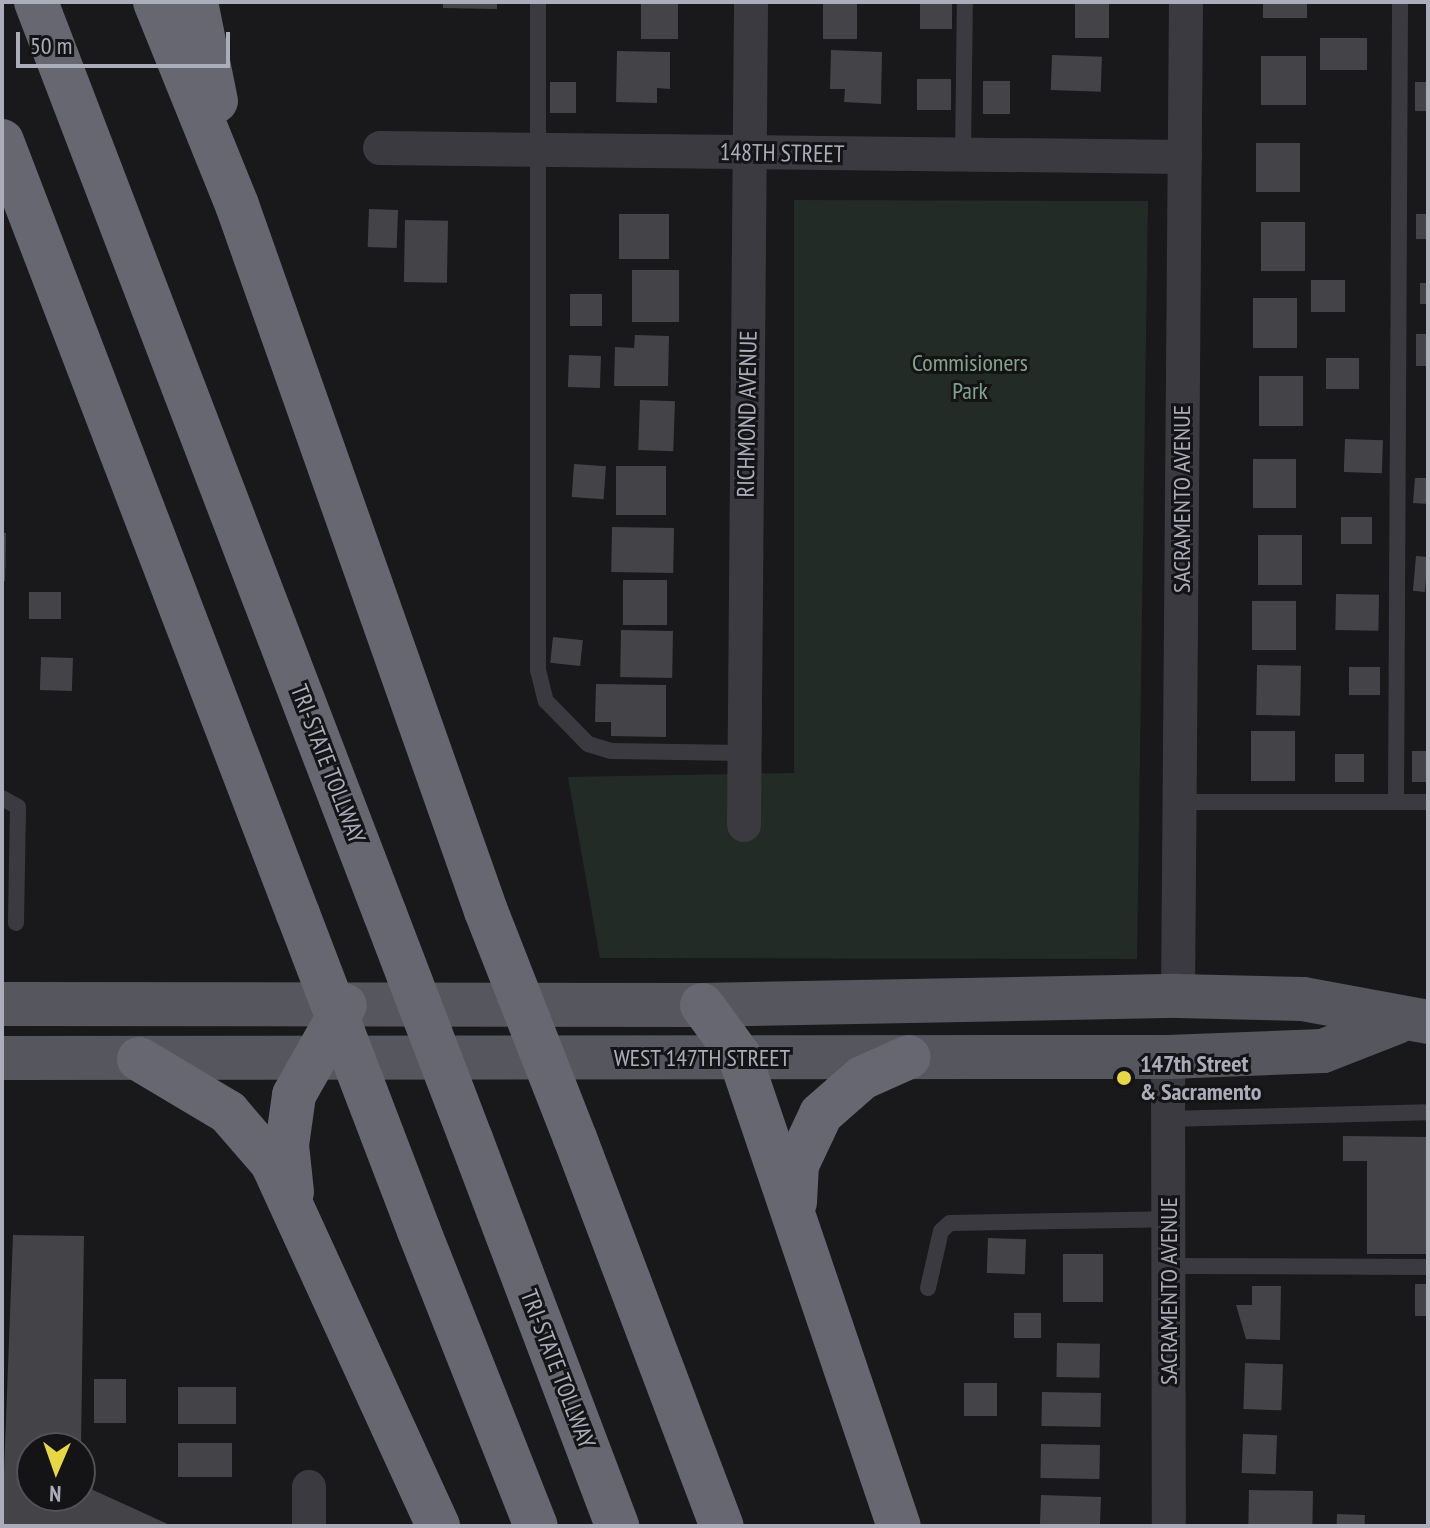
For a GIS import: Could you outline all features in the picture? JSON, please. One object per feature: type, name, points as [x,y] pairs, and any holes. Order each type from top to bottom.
[{"type":"highway","name":"TRI-STATE TOLLWAY","points":[[36,2],[617,1526]]},
{"type":"highway","points":[[155,2],[237,205],[486,911],[722,1526]]},
{"type":"highway","points":[[196,2],[237,205]]},
{"type":"highway","points":[[2,141],[419,1231],[536,1526]]},
{"type":"highway","points":[[293,1198],[289,1120],[313,1061],[345,1005]]},
{"type":"highway","points":[[702,1005],[740,1057],[798,1220],[899,1526]]},
{"type":"highway","points":[[798,1220],[797,1165],[821,1114],[862,1078],[909,1057]]},
{"type":"highway","points":[[139,1059],[228,1112],[293,1198],[438,1526]]},
{"type":"main road","name":"WEST 147TH STREET","points":[[2,1004],[702,1005],[1178,996],[1303,999],[1412,1022]]},
{"type":"main road","name":"WEST 147TH STREET","points":[[2,1058],[313,1061],[1168,1057],[1323,1051],[1412,1022]]},
{"type":"street","name":"RICHMOND AVENUE","points":[[744,825],[751,2]]},
{"type":"street","name":"SACRAMENTO AVENUE","points":[[1178,996],[1186,2]]},
{"type":"street","name":"148TH STREET","points":[[380,148],[1185,157]]},
{"type":"street","name":"SACRAMENTO AVENUE","points":[[1168,1057],[1169,1526]]},
{"type":"street","points":[[309,1487],[309,1526]]},
{"type":"lane","points":[[538,2],[538,670],[546,701],[588,744],[611,751],[744,753]]},
{"type":"lane","points":[[963,155],[965,2]]},
{"type":"lane","points":[[1396,802],[1400,2]]},
{"type":"lane","points":[[2,798],[18,807],[16,923]]},
{"type":"lane","points":[[1180,802],[1428,802]]},
{"type":"lane","points":[[1168,1119],[1428,1112]]},
{"type":"lane","points":[[928,1288],[941,1231],[950,1223],[1169,1219]]},
{"type":"lane","points":[[1169,1266],[1428,1267]]},
{"type":"green space","name":"Commisioners Park","points":[[794,200],[1148,201],[1137,959],[600,958],[568,777],[794,773]]},
{"type":"building","points":[[443,2],[497,2],[497,9],[443,8]]},
{"type":"building","points":[[641,2],[678,2],[678,39],[641,39]]},
{"type":"building","points":[[823,2],[857,2],[857,39],[823,39]]},
{"type":"building","points":[[920,2],[952,2],[952,29],[920,29]]},
{"type":"building","points":[[1075,2],[1109,2],[1109,38],[1075,38]]},
{"type":"building","points":[[1263,2],[1307,2],[1307,18],[1263,18]]},
{"type":"building","points":[[1320,38],[1367,38],[1367,70],[1320,70]]},
{"type":"building","points":[[831,50],[882,52],[881,104],[844,102],[845,89],[830,89]]},
{"type":"building","points":[[617,51],[670,52],[670,89],[657,88],[657,103],[616,102]]},
{"type":"building","points":[[1052,55],[1102,57],[1101,92],[1051,90]]},
{"type":"building","points":[[1261,56],[1306,56],[1306,105],[1261,105]]},
{"type":"building","points":[[917,79],[951,79],[951,110],[917,110]]},
{"type":"building","points":[[983,81],[1010,81],[1010,114],[983,114]]},
{"type":"building","points":[[550,82],[576,82],[576,113],[550,113]]},
{"type":"building","points":[[1415,82],[1428,82],[1428,111],[1415,111]]},
{"type":"building","points":[[1256,143],[1300,143],[1300,192],[1256,192]]},
{"type":"building","points":[[369,209],[398,210],[397,248],[368,247]]},
{"type":"building","points":[[619,214],[669,214],[669,259],[619,259]]},
{"type":"building","points":[[1416,214],[1428,214],[1428,239],[1416,239]]},
{"type":"building","points":[[405,220],[448,221],[447,283],[404,282]]},
{"type":"building","points":[[1261,222],[1305,222],[1305,271],[1261,271]]},
{"type":"building","points":[[632,270],[679,270],[679,322],[632,322]]},
{"type":"building","points":[[1311,280],[1345,280],[1345,312],[1311,312]]},
{"type":"building","points":[[1420,283],[1428,283],[1428,304],[1420,304]]},
{"type":"building","points":[[570,294],[602,294],[602,326],[570,326]]},
{"type":"building","points":[[1253,298],[1297,298],[1297,348],[1253,348]]},
{"type":"building","points":[[1416,334],[1428,334],[1428,366],[1416,366]]},
{"type":"building","points":[[635,335],[669,336],[668,386],[614,386],[615,347],[634,348]]},
{"type":"building","points":[[569,355],[601,356],[600,388],[568,387]]},
{"type":"building","points":[[1326,358],[1359,358],[1359,389],[1326,389]]},
{"type":"building","points":[[1259,376],[1303,376],[1303,426],[1259,426]]},
{"type":"building","points":[[640,400],[675,401],[673,451],[638,450]]},
{"type":"building","points":[[1345,439],[1383,440],[1382,473],[1344,472]]},
{"type":"building","points":[[1253,459],[1296,459],[1296,508],[1253,508]]},
{"type":"building","points":[[574,464],[606,466],[604,499],[572,497]]},
{"type":"building","points":[[616,466],[666,466],[666,515],[616,515]]},
{"type":"building","points":[[1415,478],[1428,478],[1428,504],[1413,503]]},
{"type":"building","points":[[1341,517],[1372,517],[1372,544],[1341,544]]},
{"type":"building","points":[[612,527],[674,528],[673,573],[611,572]]},
{"type":"building","points":[[2,533],[6,533],[5,581],[2,581]]},
{"type":"building","points":[[1258,535],[1302,535],[1302,585],[1258,585]]},
{"type":"building","points":[[1416,556],[1428,557],[1425,592],[1413,591]]},
{"type":"building","points":[[623,580],[667,580],[667,625],[623,625]]},
{"type":"building","points":[[29,592],[61,592],[61,619],[29,619]]},
{"type":"building","points":[[1336,594],[1379,595],[1378,631],[1335,630]]},
{"type":"building","points":[[1252,601],[1296,601],[1296,650],[1252,650]]},
{"type":"building","points":[[621,630],[673,631],[672,678],[620,677]]},
{"type":"building","points":[[553,637],[583,640],[580,666],[550,663]]},
{"type":"building","points":[[41,657],[73,658],[72,691],[40,690]]},
{"type":"building","points":[[1257,665],[1301,666],[1300,716],[1256,715]]},
{"type":"building","points":[[1349,667],[1380,667],[1380,695],[1349,695]]},
{"type":"building","points":[[596,684],[666,685],[666,737],[611,736],[611,722],[595,722]]},
{"type":"building","points":[[1251,731],[1295,731],[1295,781],[1251,781]]},
{"type":"building","points":[[1412,751],[1428,751],[1428,782],[1412,782]]},
{"type":"building","points":[[1335,754],[1364,754],[1364,782],[1335,782]]},
{"type":"building","points":[[1343,1136],[1428,1137],[1428,1254],[1367,1254],[1367,1161],[1343,1161]]},
{"type":"building","points":[[13,1235],[84,1236],[81,1432],[16,1432],[16,1512],[96,1512],[96,1491],[172,1526],[2,1526]]},
{"type":"building","points":[[988,1238],[1026,1239],[1025,1274],[987,1273]]},
{"type":"building","points":[[1063,1254],[1103,1254],[1103,1302],[1063,1302]]},
{"type":"building","points":[[1415,1284],[1428,1284],[1428,1316],[1415,1316]]},
{"type":"building","points":[[1252,1286],[1281,1286],[1280,1340],[1246,1339],[1236,1305],[1252,1305]]},
{"type":"building","points":[[1014,1313],[1041,1313],[1041,1338],[1014,1338]]},
{"type":"building","points":[[1057,1343],[1100,1344],[1099,1378],[1056,1377]]},
{"type":"building","points":[[1245,1363],[1283,1364],[1281,1410],[1243,1409]]},
{"type":"building","points":[[94,1379],[126,1379],[126,1423],[94,1423]]},
{"type":"building","points":[[964,1383],[997,1383],[997,1416],[964,1416]]},
{"type":"building","points":[[178,1387],[236,1387],[236,1424],[178,1424]]},
{"type":"building","points":[[1042,1392],[1101,1393],[1100,1427],[1041,1426]]},
{"type":"building","points":[[1243,1434],[1277,1435],[1276,1474],[1242,1473]]},
{"type":"building","points":[[178,1443],[232,1443],[232,1477],[178,1477]]},
{"type":"building","points":[[1041,1444],[1100,1445],[1099,1479],[1040,1478]]},
{"type":"building","points":[[1249,1490],[1313,1491],[1312,1526],[1248,1526]]},
{"type":"building","points":[[1041,1495],[1101,1497],[1100,1526],[1040,1526]]},
{"type":"building","points":[[1337,1514],[1365,1515],[1365,1526],[1337,1526]]},
{"type":"place","name":"147th Street & Sacramento","points":[[1124,1078]]}]
